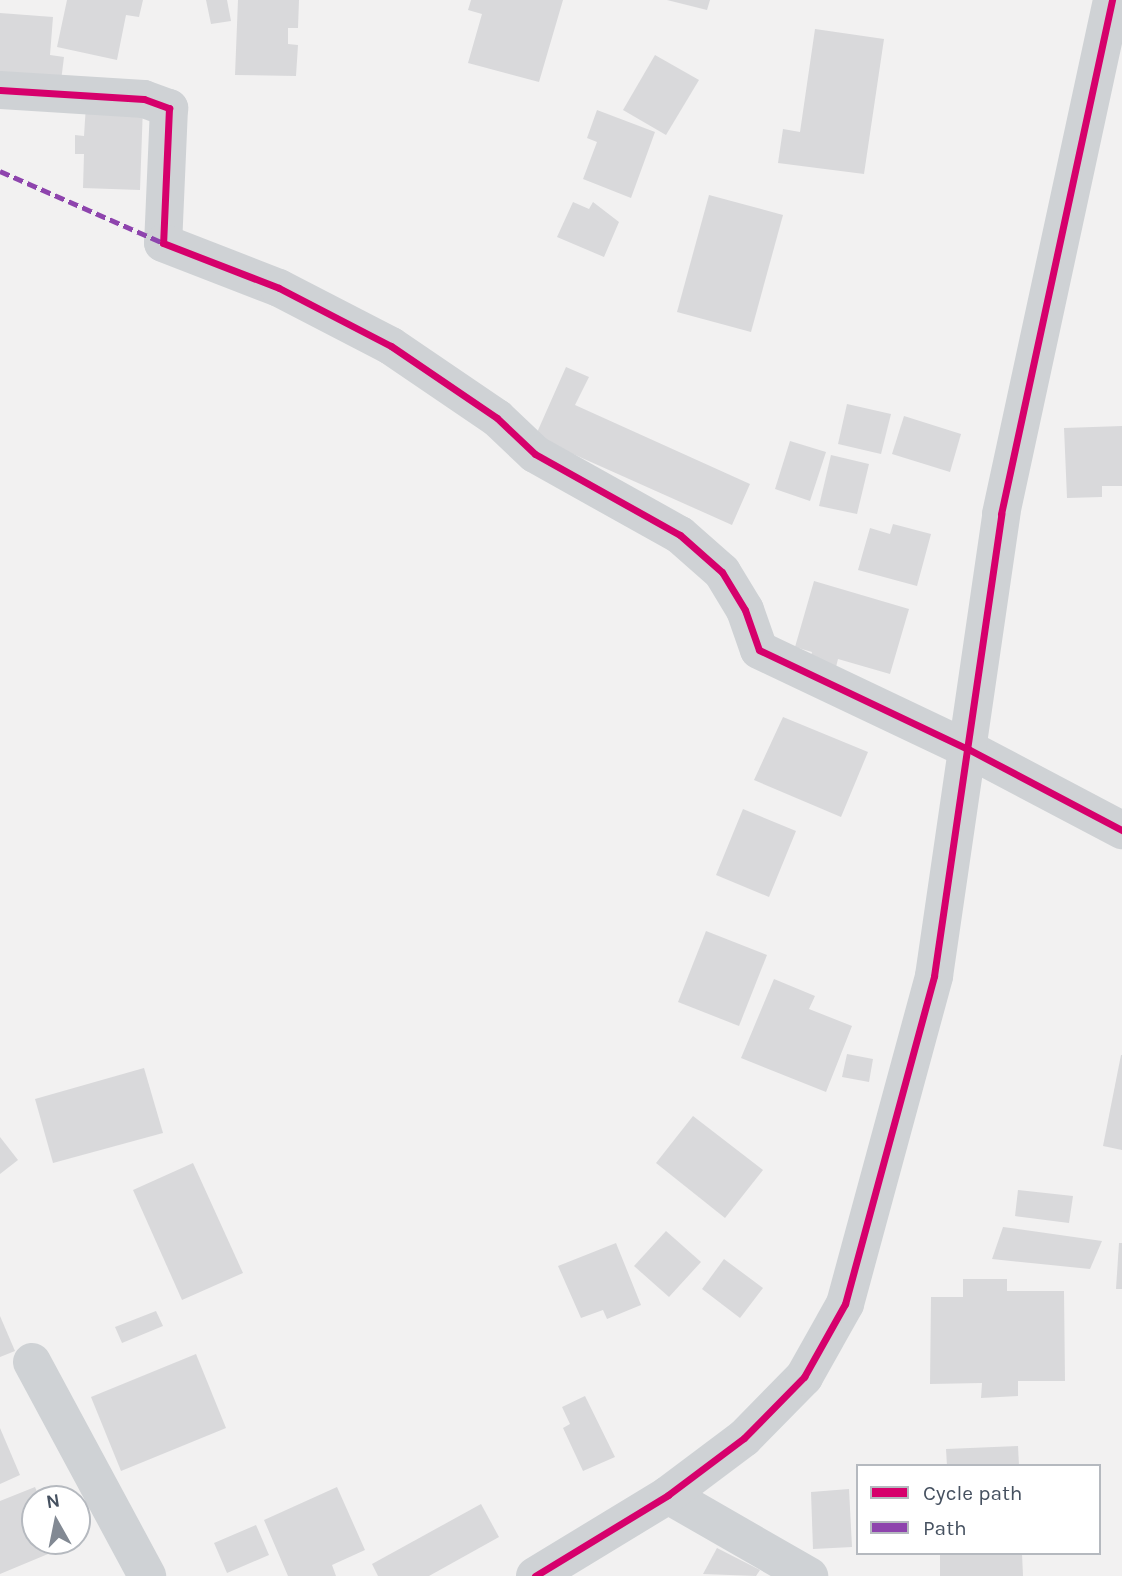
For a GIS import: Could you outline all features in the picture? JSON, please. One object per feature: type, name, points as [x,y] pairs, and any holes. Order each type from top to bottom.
[{"type":"street","points":[[536,1576],[667,1495],[744,1438],[804,1377],[845,1304],[934,976],[970,750],[1001,514],[1112,0]]},
{"type":"street","points":[[0,90],[144,99],[169,108],[163,243],[279,288],[391,346],[497,418],[535,454],[680,535],[722,572],[745,610],[759,650],[970,750],[1122,830]]},
{"type":"street","points":[[32,1362],[147,1576]]},
{"type":"street","points":[[667,1495],[809,1576]]},
{"type":"building","points":[[67,0],[143,0],[139,17],[126,15],[117,60],[57,47]]},
{"type":"building","points":[[206,0],[227,0],[231,21],[211,24]]},
{"type":"building","points":[[238,0],[299,0],[298,28],[288,28],[288,44],[298,45],[296,76],[235,75]]},
{"type":"building","points":[[471,0],[563,0],[539,82],[468,63],[482,14],[468,10]]},
{"type":"building","points":[[667,0],[710,0],[707,10]]},
{"type":"building","points":[[0,13],[53,17],[50,55],[64,57],[61,81],[0,75]]},
{"type":"building","points":[[815,29],[884,39],[864,174],[778,163],[783,129],[800,132]]},
{"type":"building","points":[[655,55],[699,80],[666,135],[623,110]]},
{"type":"building","points":[[86,105],[143,106],[140,190],[83,188],[84,154],[75,154],[75,135],[84,136]]},
{"type":"building","points":[[597,110],[655,132],[631,198],[583,179],[597,142],[587,138]]},
{"type":"building","points":[[709,195],[783,215],[751,332],[677,312]]},
{"type":"building","points":[[573,202],[589,209],[593,202],[619,222],[604,257],[557,237]]},
{"type":"building","points":[[566,367],[589,377],[575,405],[750,484],[732,525],[535,437]]},
{"type":"building","points":[[847,404],[891,414],[881,454],[838,444]]},
{"type":"building","points":[[904,416],[961,434],[950,472],[892,454]]},
{"type":"building","points":[[1122,426],[1122,486],[1102,486],[1102,497],[1067,498],[1064,428]]},
{"type":"building","points":[[790,441],[826,452],[810,501],[775,489]]},
{"type":"building","points":[[831,455],[869,464],[857,514],[819,506]]},
{"type":"building","points":[[893,524],[931,534],[917,586],[858,570],[870,528],[890,534]]},
{"type":"building","points":[[814,581],[909,609],[890,674],[838,659],[836,667],[810,660],[812,652],[795,647]]},
{"type":"building","points":[[783,717],[868,752],[841,817],[754,780]]},
{"type":"building","points":[[743,809],[796,831],[769,897],[716,875]]},
{"type":"building","points":[[706,931],[767,955],[739,1026],[678,1002]]},
{"type":"building","points":[[774,979],[815,996],[809,1009],[852,1026],[826,1092],[741,1058]]},
{"type":"building","points":[[847,1054],[873,1059],[869,1082],[842,1077]]},
{"type":"building","points":[[1122,1055],[1122,1150],[1103,1146]]},
{"type":"building","points":[[144,1068],[163,1133],[53,1163],[35,1099]]},
{"type":"building","points":[[693,1116],[763,1170],[725,1218],[656,1163]]},
{"type":"building","points":[[0,1137],[18,1160],[0,1174]]},
{"type":"building","points":[[193,1163],[243,1273],[182,1300],[133,1190]]},
{"type":"building","points":[[1018,1190],[1073,1196],[1069,1223],[1015,1216]]},
{"type":"building","points":[[1003,1227],[1102,1241],[1090,1269],[992,1259]]},
{"type":"building","points":[[666,1231],[701,1262],[669,1297],[634,1266]]},
{"type":"building","points":[[616,1243],[641,1305],[607,1319],[603,1310],[581,1318],[558,1266]]},
{"type":"building","points":[[1119,1243],[1122,1243],[1122,1289],[1116,1289]]},
{"type":"building","points":[[724,1259],[763,1288],[740,1318],[702,1289]]},
{"type":"building","points":[[963,1279],[1007,1279],[1007,1291],[1064,1291],[1065,1381],[1018,1381],[1018,1396],[981,1398],[982,1383],[930,1384],[931,1297],[963,1297]]},
{"type":"building","points":[[156,1311],[163,1326],[122,1343],[115,1327]]},
{"type":"building","points":[[0,1316],[15,1351],[0,1357]]},
{"type":"building","points":[[196,1354],[226,1428],[121,1471],[91,1397]]},
{"type":"building","points":[[585,1396],[615,1457],[583,1471],[563,1428],[570,1424],[562,1407]]},
{"type":"building","points":[[0,1428],[20,1475],[0,1484]]},
{"type":"building","points":[[1018,1446],[1019,1464],[947,1464],[946,1449]]},
{"type":"building","points":[[337,1487],[365,1550],[332,1565],[336,1576],[288,1576],[264,1520]]},
{"type":"building","points":[[849,1489],[852,1547],[813,1549],[811,1492]]},
{"type":"building","points":[[21,1493],[21,1555],[46,1555],[0,1574],[0,1501]]},
{"type":"building","points":[[481,1504],[499,1537],[429,1576],[378,1576],[372,1564]]},
{"type":"building","points":[[256,1525],[269,1555],[227,1573],[214,1543]]},
{"type":"building","points":[[717,1548],[760,1570],[756,1576],[703,1574]]},
{"type":"building","points":[[940,1555],[1022,1555],[1023,1576],[940,1576]]},
{"type":"marked path","points":[[0,171],[163,243]]},
{"type":"cycle path","points":[[535,1576],[668,1495],[744,1438],[804,1377],[845,1304],[934,976],[1001,514],[1112,0]]},
{"type":"cycle path","points":[[0,90],[144,99],[169,108],[163,243],[279,288],[391,346],[497,418],[535,454],[680,535],[722,572],[745,610],[759,650],[970,750],[1122,830]]}]
